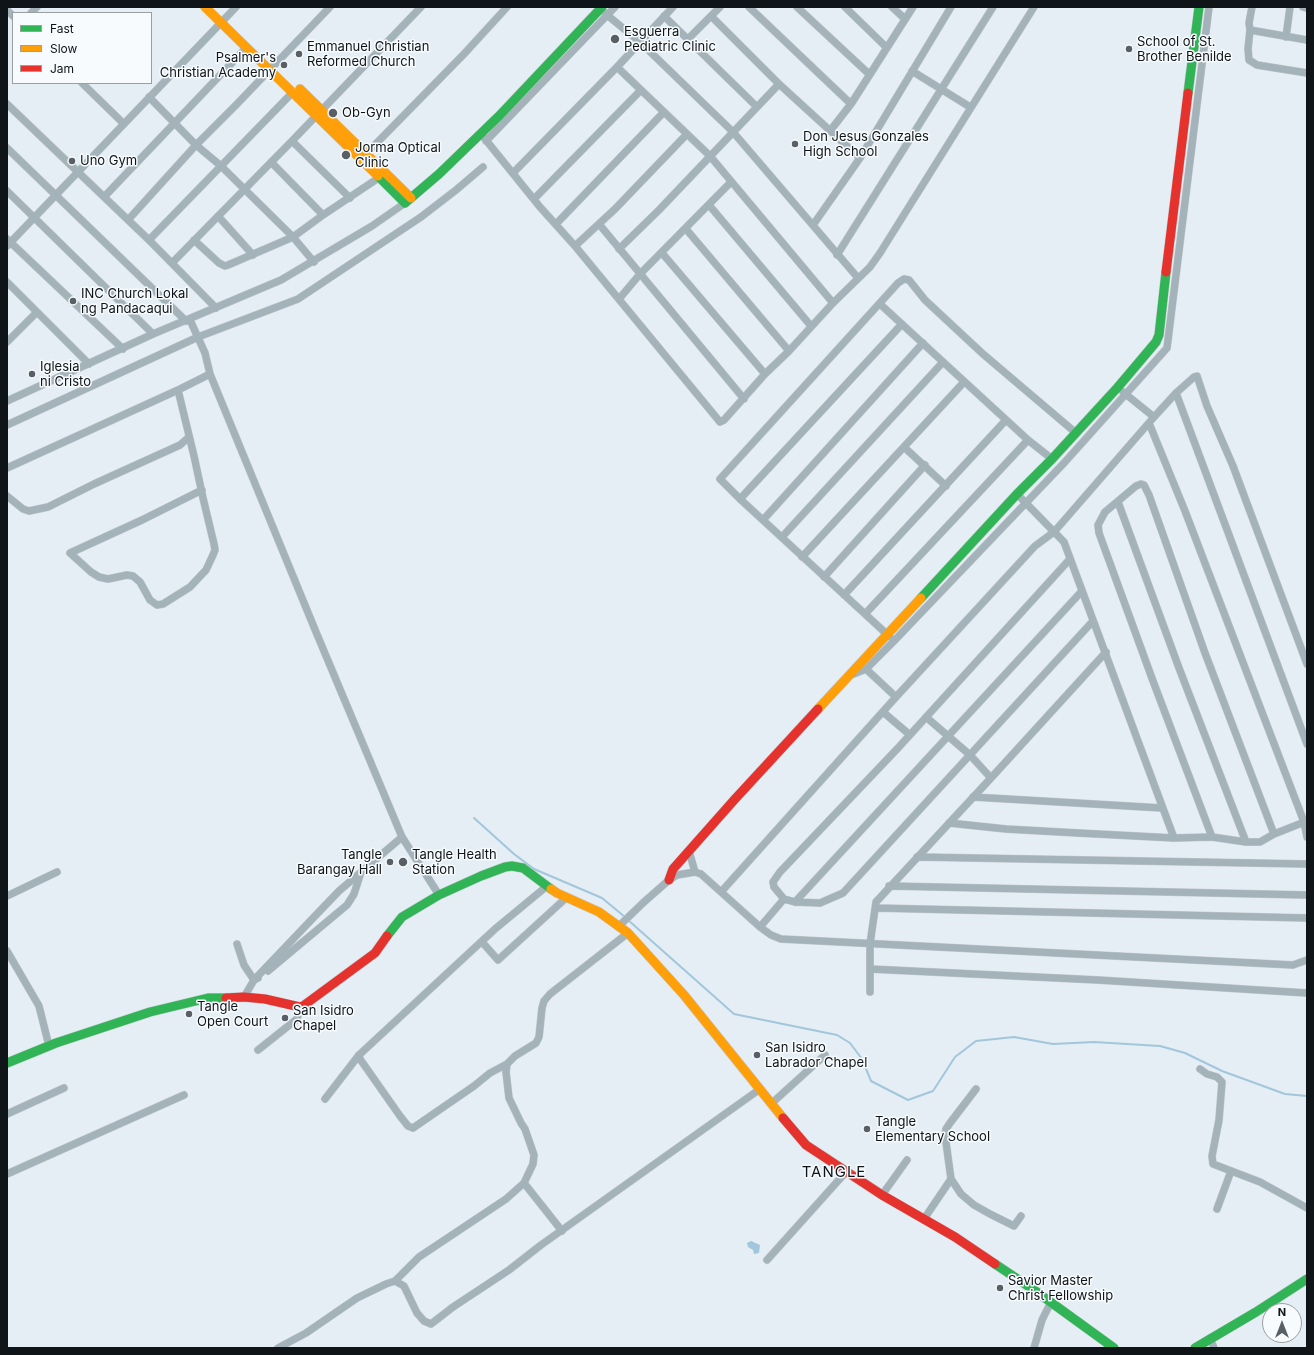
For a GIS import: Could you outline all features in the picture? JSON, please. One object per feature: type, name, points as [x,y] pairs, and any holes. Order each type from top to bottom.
[{"type":"street","points":[[205,7],[272,68],[408,200]]},
{"type":"street","points":[[212,7],[246,48],[272,68],[293,92],[319,113]]},
{"type":"street","points":[[123,349],[8,242],[34,218],[77,171],[236,7]]},
{"type":"street","points":[[128,220],[196,145],[330,7]]},
{"type":"street","points":[[172,263],[421,7]]},
{"type":"street","points":[[364,156],[464,54],[507,7]]},
{"type":"street","points":[[7,392],[10,399],[123,349],[153,334],[281,280],[314,262],[372,226],[408,200],[484,138],[602,9],[615,7]]},
{"type":"street","points":[[513,173],[673,7]]},
{"type":"street","points":[[688,40],[720,7]]},
{"type":"street","points":[[750,7],[850,104]]},
{"type":"street","points":[[797,7],[869,74]]},
{"type":"street","points":[[845,7],[886,47]]},
{"type":"street","points":[[892,7],[905,20]]},
{"type":"street","points":[[830,131],[850,104],[913,7]]},
{"type":"street","points":[[813,225],[860,158],[951,7]]},
{"type":"street","points":[[838,255],[994,7]]},
{"type":"street","points":[[484,138],[720,422],[724,420],[744,399],[765,374],[789,351],[833,303],[870,267],[1034,7]]},
{"type":"street","points":[[669,880],[673,869],[735,798],[1017,494],[1052,459],[1151,350],[1156,342],[1159,335],[1199,7]]},
{"type":"street","points":[[847,677],[866,669],[894,641],[1026,502],[1167,348],[1209,7]]},
{"type":"street","points":[[1252,7],[1249,23],[1249,60],[1257,65],[1307,73]]},
{"type":"street","points":[[1286,37],[1290,7]]},
{"type":"street","points":[[1303,7],[1307,8]]},
{"type":"street","points":[[602,9],[640,42],[733,132],[858,278]]},
{"type":"street","points":[[664,16],[757,107]]},
{"type":"street","points":[[711,16],[779,84],[860,158]]},
{"type":"street","points":[[1250,30],[1307,40]]},
{"type":"street","points":[[104,197],[246,48]]},
{"type":"street","points":[[616,67],[710,156],[833,303]]},
{"type":"street","points":[[912,70],[970,107]]},
{"type":"street","points":[[83,84],[124,124]]},
{"type":"street","points":[[619,249],[779,84]]},
{"type":"street","points":[[534,199],[642,90]]},
{"type":"street","points":[[149,240],[293,92]]},
{"type":"street","points":[[149,97],[196,145],[221,166],[293,238],[314,262]]},
{"type":"street","points":[[7,104],[149,240],[216,308]]},
{"type":"street","points":[[556,224],[664,112]]},
{"type":"street","points":[[575,246],[615,209],[687,134]]},
{"type":"street","points":[[292,141],[350,198]]},
{"type":"street","points":[[7,148],[188,320],[205,353],[210,374],[402,837],[439,895]]},
{"type":"street","points":[[364,156],[380,177],[408,200]]},
{"type":"street","points":[[271,162],[323,215]]},
{"type":"street","points":[[7,425],[198,338],[268,311],[304,295],[421,218],[483,167]]},
{"type":"street","points":[[194,240],[219,263],[225,266],[293,238],[323,215],[380,177]]},
{"type":"street","points":[[619,299],[640,274],[731,182]]},
{"type":"street","points":[[7,192],[153,334]]},
{"type":"street","points":[[709,205],[811,326]]},
{"type":"street","points":[[218,216],[253,255]]},
{"type":"street","points":[[598,224],[744,399]]},
{"type":"street","points":[[686,228],[789,351]]},
{"type":"street","points":[[1170,240],[1179,242]]},
{"type":"street","points":[[662,253],[765,374]]},
{"type":"street","points":[[894,641],[802,557],[720,479],[904,279],[909,280],[925,300],[977,349],[1076,433]]},
{"type":"street","points":[[7,282],[89,364]]},
{"type":"street","points":[[880,304],[1028,440],[1052,459]]},
{"type":"street","points":[[7,342],[37,312]]},
{"type":"street","points":[[740,499],[902,324]]},
{"type":"street","points":[[763,520],[923,343]]},
{"type":"street","points":[[782,538],[943,362]]},
{"type":"street","points":[[7,468],[210,374]]},
{"type":"street","points":[[721,892],[896,697],[1035,546],[1054,532],[1176,393],[1191,379],[1197,376],[1207,406],[1233,466],[1307,664]]},
{"type":"street","points":[[802,557],[964,382]]},
{"type":"street","points":[[1118,387],[1152,420],[1185,511],[1306,821],[1307,837]]},
{"type":"street","points":[[178,390],[202,490],[215,550],[206,570],[190,587],[163,604],[157,605],[150,600],[140,582],[133,576],[127,575],[108,580],[99,577],[91,572],[70,553],[142,520],[202,490]]},
{"type":"street","points":[[1176,393],[1307,744]]},
{"type":"street","points":[[844,595],[1006,420]]},
{"type":"street","points":[[7,496],[23,509],[29,511],[48,507],[94,484],[180,445],[189,437]]},
{"type":"street","points":[[865,614],[1028,440]]},
{"type":"street","points":[[904,447],[946,486]]},
{"type":"street","points":[[824,577],[925,465]]},
{"type":"street","points":[[1212,837],[1152,682],[1099,533],[1098,525],[1105,512],[1140,484],[1144,485],[1205,653],[1274,834]]},
{"type":"street","points":[[1017,494],[1064,542],[1174,838]]},
{"type":"street","points":[[1118,502],[1179,668],[1246,842]]},
{"type":"street","points":[[1070,560],[910,735],[777,876],[773,882],[774,887],[784,899],[795,902],[820,903],[843,893],[1093,621]]},
{"type":"street","points":[[795,902],[1082,591]]},
{"type":"street","points":[[870,992],[870,944],[876,902],[889,886],[950,823],[1106,652]]},
{"type":"street","points":[[866,669],[896,697]]},
{"type":"street","points":[[883,712],[910,735]]},
{"type":"street","points":[[926,717],[970,755],[991,778]]},
{"type":"street","points":[[973,797],[1162,808]]},
{"type":"street","points":[[950,823],[1006,829],[1174,838],[1212,837],[1246,842],[1260,842],[1274,834],[1306,821]]},
{"type":"street","points":[[244,997],[254,980],[314,916],[361,872],[402,837]]},
{"type":"street","points":[[689,851],[695,872]]},
{"type":"street","points":[[917,857],[1307,864]]},
{"type":"street","points":[[258,1050],[297,1019],[300,1007],[375,953],[392,928],[402,917],[439,895],[505,867],[512,866],[523,868],[566,898],[598,912],[625,921]]},
{"type":"street","points":[[7,896],[57,872]]},
{"type":"street","points":[[254,980],[279,962],[347,905],[354,894],[361,872]]},
{"type":"street","points":[[625,921],[669,880],[677,875],[695,872],[701,874],[760,927],[771,935],[781,939],[1293,964],[1307,960]]},
{"type":"street","points":[[325,1098],[359,1055],[482,942],[547,886]]},
{"type":"street","points":[[889,886],[1307,895]]},
{"type":"street","points":[[482,942],[498,960],[566,898]]},
{"type":"street","points":[[760,927],[784,899]]},
{"type":"street","points":[[876,908],[1307,918]]},
{"type":"street","points":[[625,921],[628,933],[684,995],[806,1144],[882,1195],[956,1237],[1052,1302],[1114,1348]]},
{"type":"street","points":[[359,1055],[360,1059],[400,1116],[408,1126],[413,1128],[496,1069],[507,1064],[515,1056],[536,1043],[540,1037],[542,1008],[544,1001],[550,994],[628,933]]},
{"type":"street","points":[[237,944],[244,965],[254,980]]},
{"type":"street","points":[[7,951],[39,1006],[50,1046]]},
{"type":"street","points":[[870,969],[1098,980],[1307,993]]},
{"type":"street","points":[[7,1063],[115,1022],[208,998],[244,997],[265,999],[300,1007]]},
{"type":"street","points":[[772,1103],[825,1055]]},
{"type":"street","points":[[278,1348],[306,1333],[357,1298],[395,1281],[419,1257],[506,1199],[524,1183],[533,1164],[534,1155],[525,1129],[509,1098],[506,1072],[507,1064]]},
{"type":"street","points":[[1200,1069],[1207,1074],[1216,1077],[1222,1082],[1219,1120],[1212,1156],[1213,1164],[1260,1182],[1307,1208]]},
{"type":"street","points":[[7,1114],[64,1088]]},
{"type":"street","points":[[395,1281],[404,1286],[417,1313],[424,1321],[431,1324],[453,1307],[509,1270],[541,1245],[760,1089]]},
{"type":"street","points":[[976,1090],[946,1129],[945,1135],[951,1179],[962,1194],[974,1205],[990,1214],[1014,1226],[1021,1216]]},
{"type":"street","points":[[7,1174],[184,1095]]},
{"type":"street","points":[[882,1195],[907,1160]]},
{"type":"street","points":[[1217,1208],[1231,1171]]},
{"type":"street","points":[[767,1260],[846,1172]]},
{"type":"street","points":[[924,1219],[951,1179]]},
{"type":"street","points":[[524,1183],[562,1231]]},
{"type":"street","points":[[1195,1348],[1256,1312],[1307,1279]]},
{"type":"street","points":[[1034,1348],[1042,1320],[1052,1302]]},
{"type":"street","points":[[1210,1338],[1214,1348]]},
{"type":"water","points":[[751,1241],[760,1245],[759,1253],[754,1254],[753,1250],[748,1247],[747,1243]]},
{"type":"waterway","points":[[474,818],[514,854],[534,869],[602,898],[625,917]]},
{"type":"waterway","points":[[628,920],[734,1014],[837,1035],[850,1043],[862,1059],[871,1081],[908,1100],[933,1091],[955,1057],[976,1041],[1014,1037],[1053,1044],[1094,1042],[1160,1046],[1185,1053],[1222,1071],[1285,1094],[1307,1096]]},
{"type":"traffic: fast","points":[[378,176],[405,203],[439,174],[500,115],[602,7]]},
{"type":"traffic: fast","points":[[1188,93],[1199,7]]},
{"type":"traffic: fast","points":[[921,598],[1017,494],[1052,459],[1118,387],[1156,342],[1159,335],[1166,272]]},
{"type":"traffic: fast","points":[[387,936],[402,917],[439,895],[505,867],[512,866],[523,868],[551,889]]},
{"type":"traffic: fast","points":[[7,1063],[56,1043],[150,1012],[208,998],[226,998]]},
{"type":"traffic: fast","points":[[995,1264],[1034,1290],[1114,1348]]},
{"type":"traffic: fast","points":[[1195,1348],[1256,1312],[1307,1279]]},
{"type":"traffic: slow","points":[[205,7],[378,176]]},
{"type":"traffic: slow","points":[[300,89],[411,198]]},
{"type":"traffic: slow","points":[[818,709],[921,598]]},
{"type":"traffic: slow","points":[[551,889],[599,912],[628,933],[684,995],[783,1118]]},
{"type":"traffic: jam","points":[[1166,272],[1188,93]]},
{"type":"traffic: jam","points":[[669,880],[673,869],[818,709]]},
{"type":"traffic: jam","points":[[226,998],[244,997],[265,999],[300,1007],[303,1006],[375,953],[387,936]]},
{"type":"traffic: jam","points":[[783,1118],[806,1145],[882,1195],[955,1237],[995,1264]]},
{"type":"place","name":"Esguerra Pediatric Clinic","points":[[615,39]]},
{"type":"place","name":"School of St. Brother Benilde","points":[[1129,49]]},
{"type":"place","name":"Emmanuel Christian Reformed Church","points":[[299,54]]},
{"type":"place","name":"Psalmer's Christian Academy","points":[[284,65]]},
{"type":"place","name":"Ob-Gyn","points":[[333,113]]},
{"type":"place","name":"Don Jesus Gonzales High School","points":[[795,144]]},
{"type":"place","name":"Jorma Optical Clinic","points":[[346,155]]},
{"type":"place","name":"Uno Gym","points":[[72,161]]},
{"type":"place","name":"INC Church Lokal ng Pandacaqui","points":[[73,301]]},
{"type":"place","name":"Iglesia ni Cristo","points":[[32,374]]},
{"type":"place","name":"Tangle Barangay Hall","points":[[390,862]]},
{"type":"place","name":"Tangle Health Station","points":[[403,862]]},
{"type":"place","name":"Tangle Open Court","points":[[189,1014]]},
{"type":"place","name":"San Isidro Chapel","points":[[285,1018]]},
{"type":"place","name":"San Isidro Labrador Chapel","points":[[757,1055]]},
{"type":"place","name":"Tangle Elementary School","points":[[867,1129]]},
{"type":"place","name":"Savior Master Christ Fellowship","points":[[1000,1288]]},
{"type":"district","name":"TANGLE","points":[[834,1172]]}]
